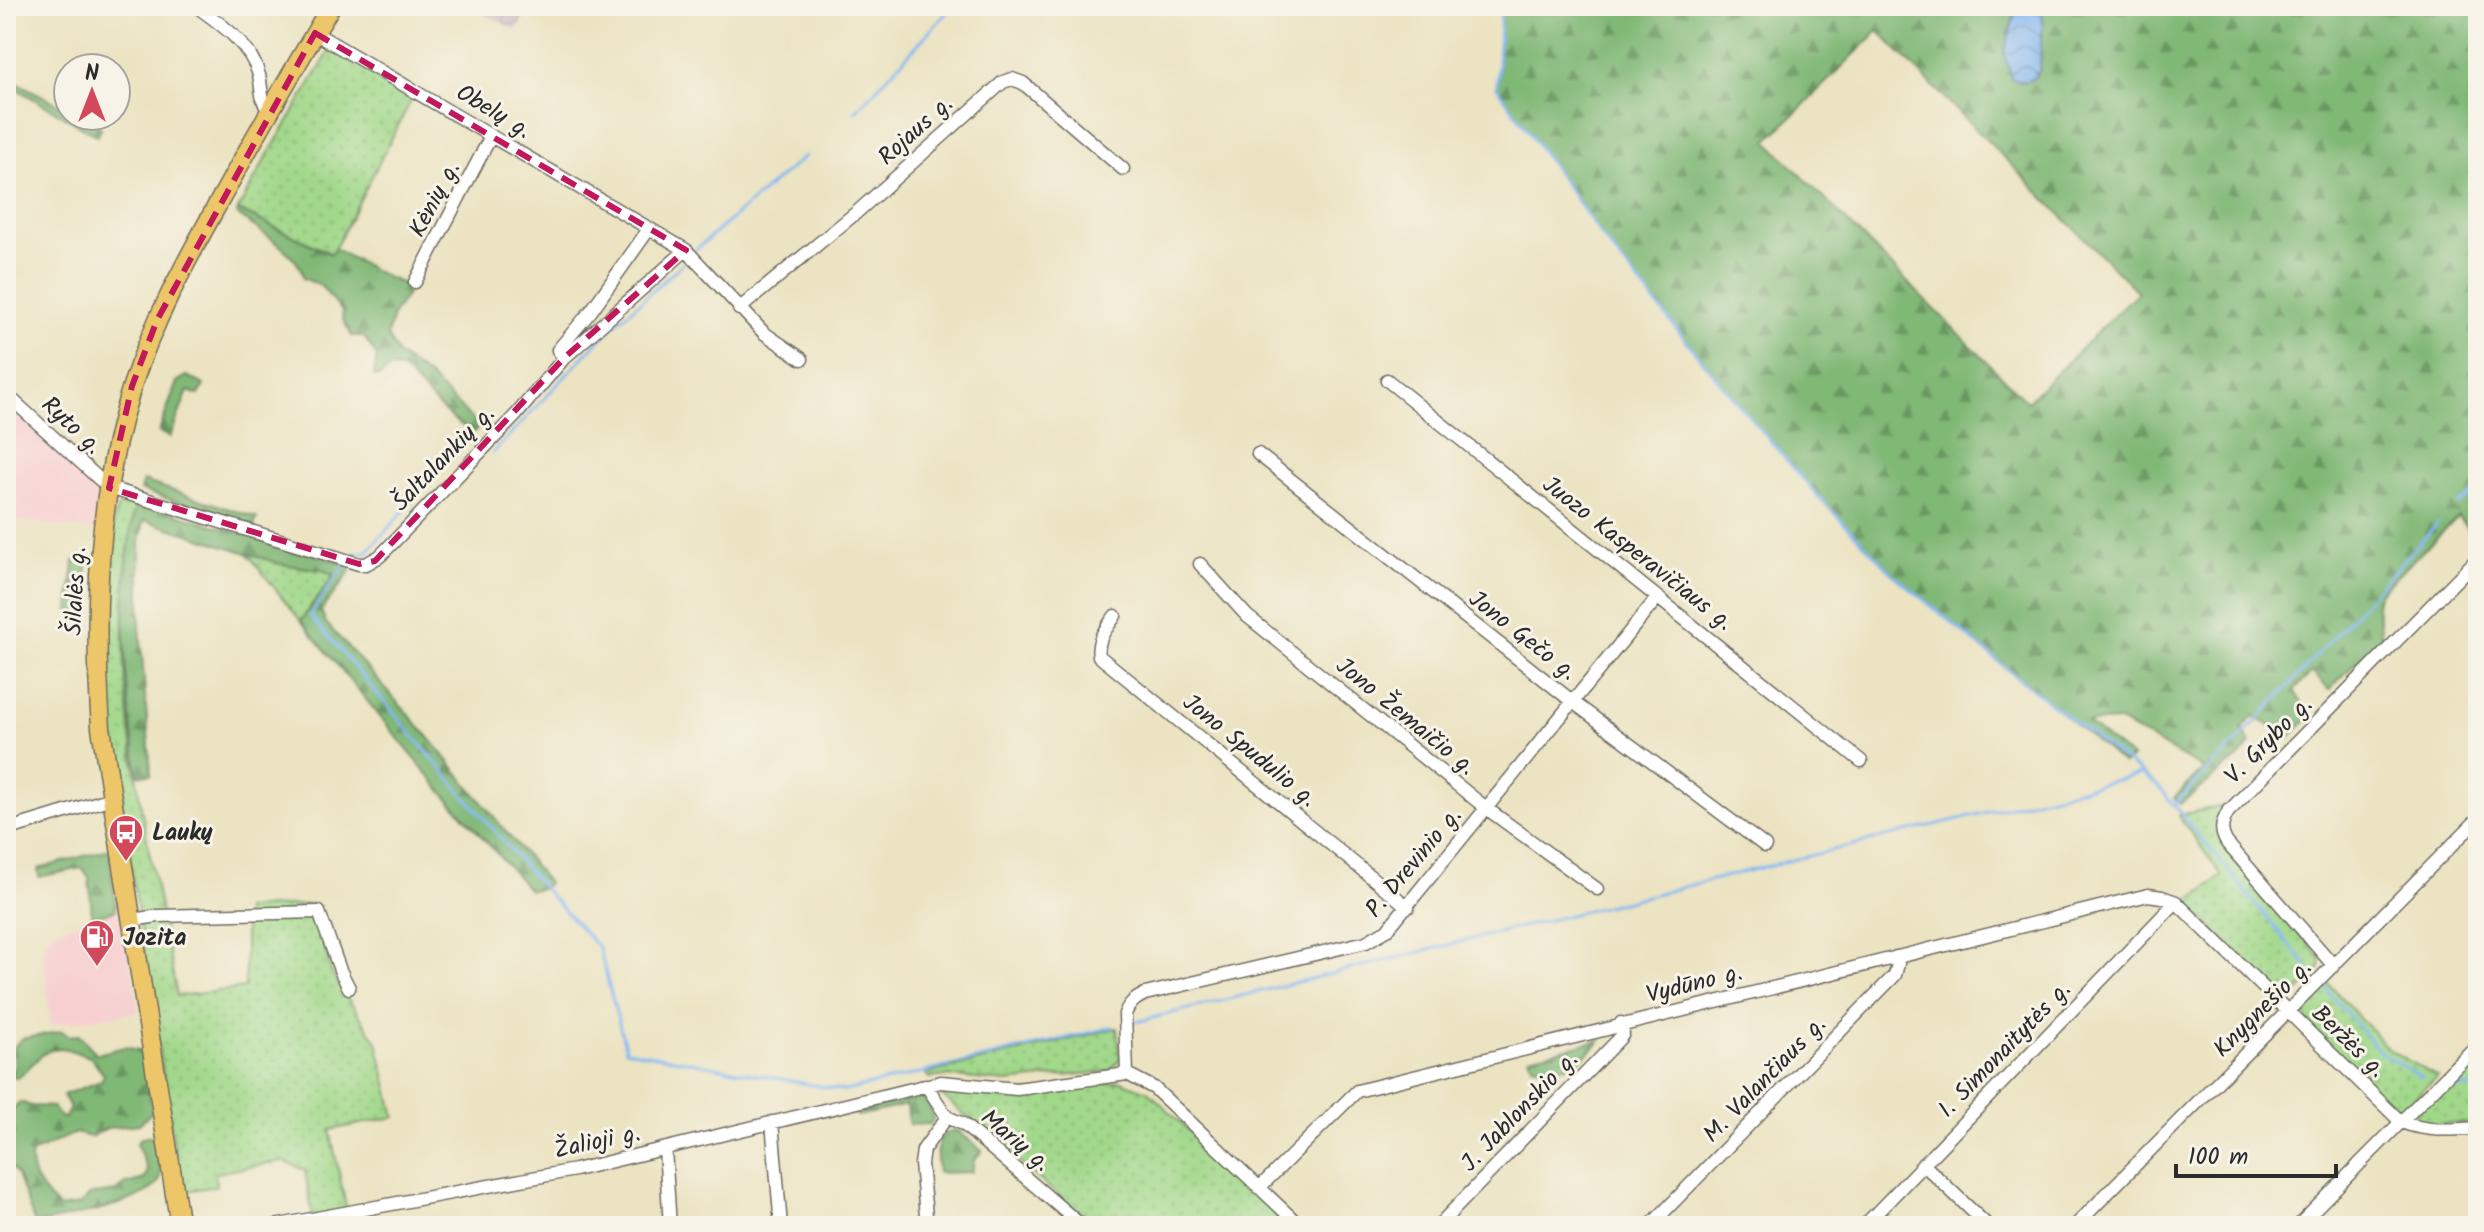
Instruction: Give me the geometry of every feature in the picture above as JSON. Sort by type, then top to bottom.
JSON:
[{"type":"main road","name":"Šilalės g.","points":[[180,1226],[101,728],[96,604],[109,488],[132,386],[157,320],[269,111],[331,6]]},
{"type":"street","points":[[196,6],[217,20],[254,61],[263,104],[269,111]]},
{"type":"street","name":"Obelų g.","points":[[315,33],[686,250]]},
{"type":"street","name":"Rojaus g.","points":[[739,309],[857,212],[1003,82],[1012,79],[1023,83],[1123,169]]},
{"type":"street","name":"Kėnių g.","points":[[415,282],[491,136]]},
{"type":"street","points":[[564,358],[558,350],[584,321],[649,229]]},
{"type":"street","points":[[686,250],[764,333],[802,359]]},
{"type":"street","name":"Šaltalankių g.","points":[[109,488],[366,564],[380,556],[516,415],[564,358],[686,250]]},
{"type":"street","name":"Juozo Kasperavičiaus g.","points":[[1387,380],[1861,761]]},
{"type":"street","name":"Ryto g.","points":[[9,403],[109,488]]},
{"type":"street","name":"Jono Gečo g.","points":[[1258,454],[1573,702],[1765,846]]},
{"type":"street","name":"V. Grybo g.","points":[[2334,966],[2227,843],[2221,833],[2222,821],[2478,558]]},
{"type":"street","name":"Jono Žemaičio g.","points":[[1200,564],[1247,616],[1486,808],[1597,889]]},
{"type":"street","name":"P. Drevinio g.","points":[[1127,1074],[1125,1014],[1128,1005],[1137,998],[1366,942],[1387,930],[1658,597]]},
{"type":"street","name":"Jono Spudulio g.","points":[[1115,616],[1101,636],[1097,646],[1099,656],[1408,907]]},
{"type":"street","points":[[6,830],[112,798]]},
{"type":"street","name":"Knygnešio g.","points":[[2075,1226],[2478,819]]},
{"type":"street","name":"Vydūno g.","points":[[1259,1188],[1357,1091],[1621,1023],[2148,895],[2176,902]]},
{"type":"street","name":"Beržės g.","points":[[2176,902],[2401,1122]]},
{"type":"street","name":"I. Simonaitytės g.","points":[[1864,1226],[2176,902]]},
{"type":"street","points":[[132,920],[158,916],[319,912],[349,988]]},
{"type":"street","name":"M. Valančiaus g.","points":[[1650,1226],[1895,975],[1896,957]]},
{"type":"street","name":"J. Jablonskio g.","points":[[1438,1226],[1620,1038],[1623,1034],[1621,1023]]},
{"type":"street","points":[[2298,1226],[2478,1044]]},
{"type":"street","points":[[1127,1074],[1154,1088],[1300,1226]]},
{"type":"street","name":"Žalioji g.","points":[[274,1226],[575,1170],[926,1085],[956,1081],[1017,1089],[1127,1074]]},
{"type":"street","name":"Marių g.","points":[[926,1085],[947,1117],[963,1124],[1082,1226]]},
{"type":"street","points":[[927,1226],[921,1164],[923,1150],[947,1117]]},
{"type":"street","points":[[772,1122],[781,1226]]},
{"type":"street","points":[[2401,1122],[2421,1130],[2478,1128]]},
{"type":"street","points":[[665,1149],[670,1226]]},
{"type":"street","points":[[1923,1164],[1988,1226]]},
{"type":"highlighted area","points":[[315,33],[686,250],[564,358],[375,561],[359,564],[109,488],[132,386],[157,320]]},
{"type":"shaded area","points":[[470,6],[530,6],[516,30]]},
{"type":"shaded area","points":[[11,407],[90,482],[98,498],[94,530],[6,519],[6,412]]},
{"type":"shaded area","points":[[122,908],[139,1012],[51,1025],[43,951],[48,937],[56,930]]},
{"type":"green space","points":[[1501,6],[2017,6],[2004,54],[2040,69],[2043,6],[2478,6],[2478,541],[2458,517],[2379,593],[2376,603],[2382,636],[2329,690],[2312,672],[2294,690],[2310,717],[2290,737],[2253,716],[2242,729],[2251,744],[2180,804],[2174,798],[2204,769],[2118,721],[2087,723],[2132,758],[2124,764],[1894,575],[1816,494],[1606,242],[1497,87]],"holes":[[[1878,31],[2138,292],[2027,402],[1767,141]]]},
{"type":"green space","points":[[334,44],[416,91],[332,254],[238,210]]},
{"type":"green space","points":[[12,80],[52,101],[52,110],[17,89],[11,85]]},
{"type":"green space","points":[[238,210],[331,254],[335,249],[404,284],[407,294],[394,313],[387,335],[398,355],[427,375],[480,427],[474,432],[454,420],[402,369],[390,368],[379,377],[374,376],[377,356],[363,336],[352,336],[343,320],[342,311],[320,285],[303,278],[295,260],[237,214]]},
{"type":"green space","points":[[187,376],[204,385],[199,395],[188,391],[170,437],[159,432],[177,382]]},
{"type":"green space","points":[[143,481],[257,518],[254,526],[140,490]]},
{"type":"green space","points":[[136,502],[127,563],[124,625],[126,687],[142,812],[177,996],[245,988],[245,909],[313,904],[332,975],[377,1042],[395,1117],[330,1130],[347,1212],[313,1218],[305,1170],[283,1161],[215,1173],[216,1186],[181,1192],[112,743],[106,684],[106,585],[115,513],[123,503]]},
{"type":"green space","points":[[136,502],[352,566],[321,611],[326,623],[427,735],[548,883],[542,889],[529,890],[440,789],[301,621],[334,575],[323,570],[281,564],[144,520],[140,542],[140,627],[151,774],[138,775],[129,707],[125,638],[126,570]]},
{"type":"green space","points":[[247,553],[281,564],[328,571],[334,578],[301,621]]},
{"type":"green space","points":[[78,559],[87,565],[83,608],[78,613],[69,611],[74,561]]},
{"type":"green space","points":[[2227,805],[2218,826],[2218,836],[2224,848],[2321,958],[2320,968],[2291,1000],[2281,997],[2187,902],[2222,876],[2178,815]]},
{"type":"green space","points":[[109,849],[116,910],[92,917],[89,877],[82,868],[39,877],[38,869]]},
{"type":"green space","points":[[2327,982],[2388,1049],[2437,1077],[2404,1108],[2393,1108],[2308,1024],[2305,1010],[2307,999]]},
{"type":"green space","points":[[1117,1028],[1120,1059],[1110,1071],[1006,1082],[946,1076],[929,1078],[926,1074]]},
{"type":"green space","points":[[62,1031],[68,1036],[79,1035],[97,1054],[125,1047],[143,1051],[152,1112],[139,1124],[107,1128],[91,1137],[75,1133],[32,1153],[34,1176],[43,1190],[59,1208],[79,1205],[90,1195],[116,1191],[126,1184],[145,1179],[147,1169],[137,1144],[139,1139],[150,1136],[158,1144],[160,1177],[152,1189],[122,1203],[35,1224],[17,1175],[12,1168],[6,1169],[10,1112],[20,1102],[53,1107],[60,1117],[65,1118],[70,1107],[63,1095],[101,1081],[104,1075],[91,1057],[59,1048],[46,1052],[18,1077],[13,1077],[10,1073],[15,1067],[13,1048],[21,1039]]},
{"type":"green space","points":[[1601,1040],[1586,1056],[1564,1067],[1532,1065],[1529,1057]]},
{"type":"green space","points":[[2478,1052],[2478,1122],[2437,1125],[2414,1120],[2416,1113]]},
{"type":"green space","points":[[1121,1081],[1148,1091],[1288,1226],[1094,1226],[939,1093],[946,1086],[1013,1093],[1053,1091]]},
{"type":"green space","points":[[924,1099],[932,1110],[930,1124],[909,1125],[907,1105],[857,1116],[856,1111]]},
{"type":"green space","points":[[957,1130],[982,1151],[974,1160],[972,1172],[938,1173],[940,1140]]},
{"type":"water","points":[[2017,6],[2043,6],[2040,69],[2035,77],[2025,81],[2012,79],[2004,54]]},
{"type":"waterway","points":[[855,112],[953,6]]},
{"type":"waterway","points":[[1501,6],[1497,87],[1606,242],[1723,386],[1816,494],[1894,575],[2023,682],[2158,786],[2306,965]]},
{"type":"waterway","points":[[695,250],[805,156]]},
{"type":"waterway","points":[[493,453],[609,330],[683,263]]},
{"type":"waterway","points":[[355,553],[367,552],[469,438],[476,441]]},
{"type":"waterway","points":[[2459,504],[2478,490]]},
{"type":"waterway","points":[[2176,803],[2251,727],[2438,523]]},
{"type":"waterway","points":[[344,566],[310,615],[539,883],[599,948],[626,1050],[845,1091],[1113,1027]]},
{"type":"waterway","points":[[1136,1022],[2141,774]]},
{"type":"waterway","points":[[2326,989],[2381,1053],[2422,1077]]},
{"type":"waterway","points":[[2453,1086],[2478,1089]]},
{"type":"place","name":"Laukų","points":[[126,863]]},
{"type":"place","name":"Jozita","points":[[97,968]]}]
